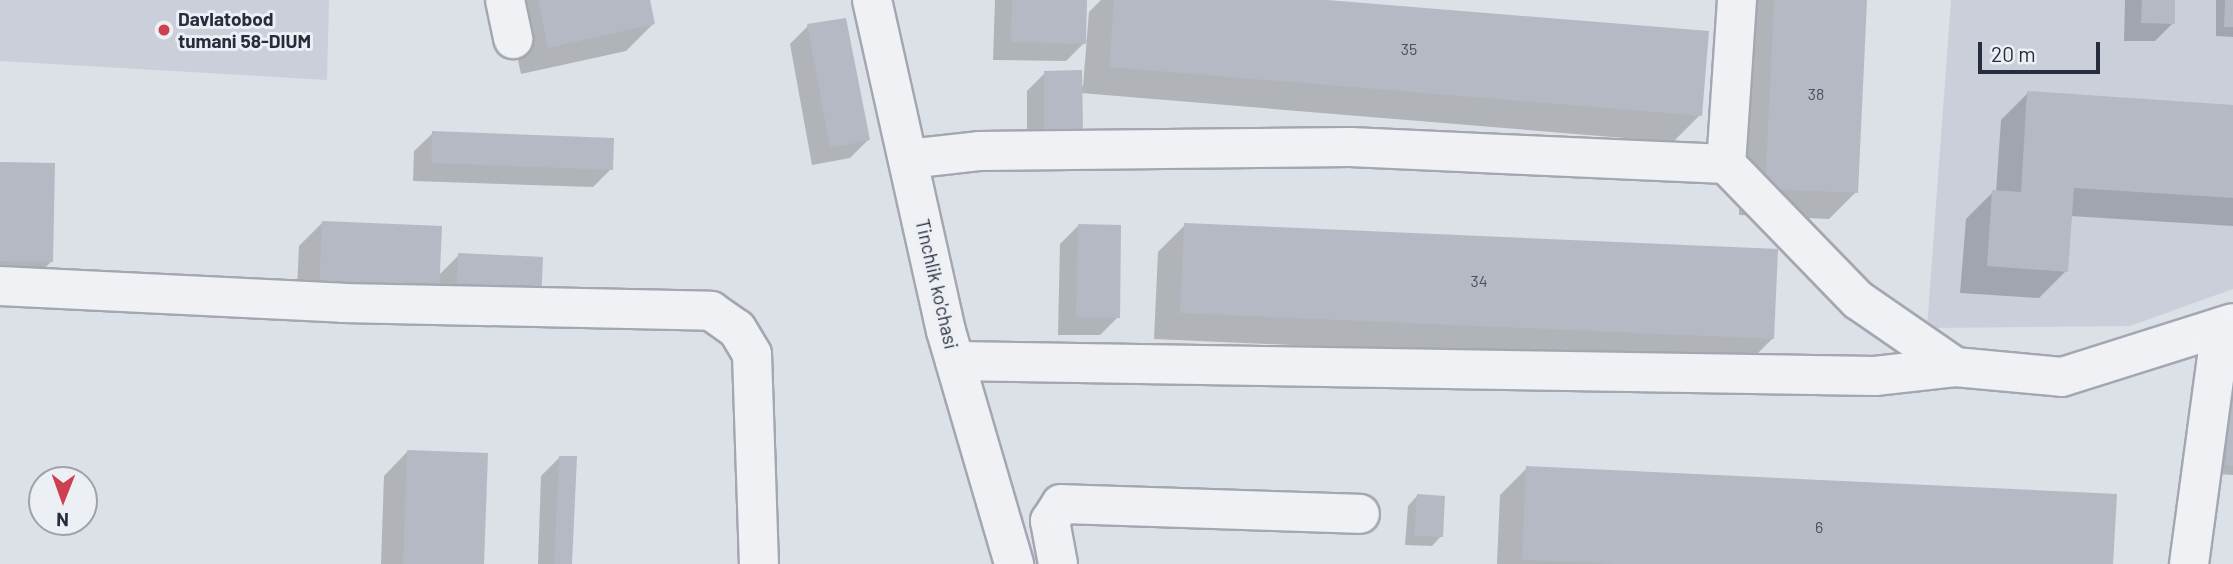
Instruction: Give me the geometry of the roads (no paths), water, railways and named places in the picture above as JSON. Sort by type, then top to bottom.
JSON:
[{"type":"street","points":[[505,0],[513,39]]},
{"type":"street","name":"Tinchlik ko'chasi","points":[[872,0],[955,361],[1014,564]]},
{"type":"street","points":[[1726,164],[1737,0]]},
{"type":"street","points":[[908,159],[978,151],[1350,147],[1726,164],[1858,300],[1955,366]]},
{"type":"street","points":[[0,286],[343,303],[711,311],[737,329],[752,354],[759,564]]},
{"type":"street","points":[[955,361],[1875,376],[1955,366],[2062,377],[2227,325],[2189,564]]},
{"type":"street","points":[[1058,564],[1050,521],[1061,505],[1360,514]]},
{"type":"place","name":"Davlatobod tumani 58-DIUM","points":[[164,30]]}]
